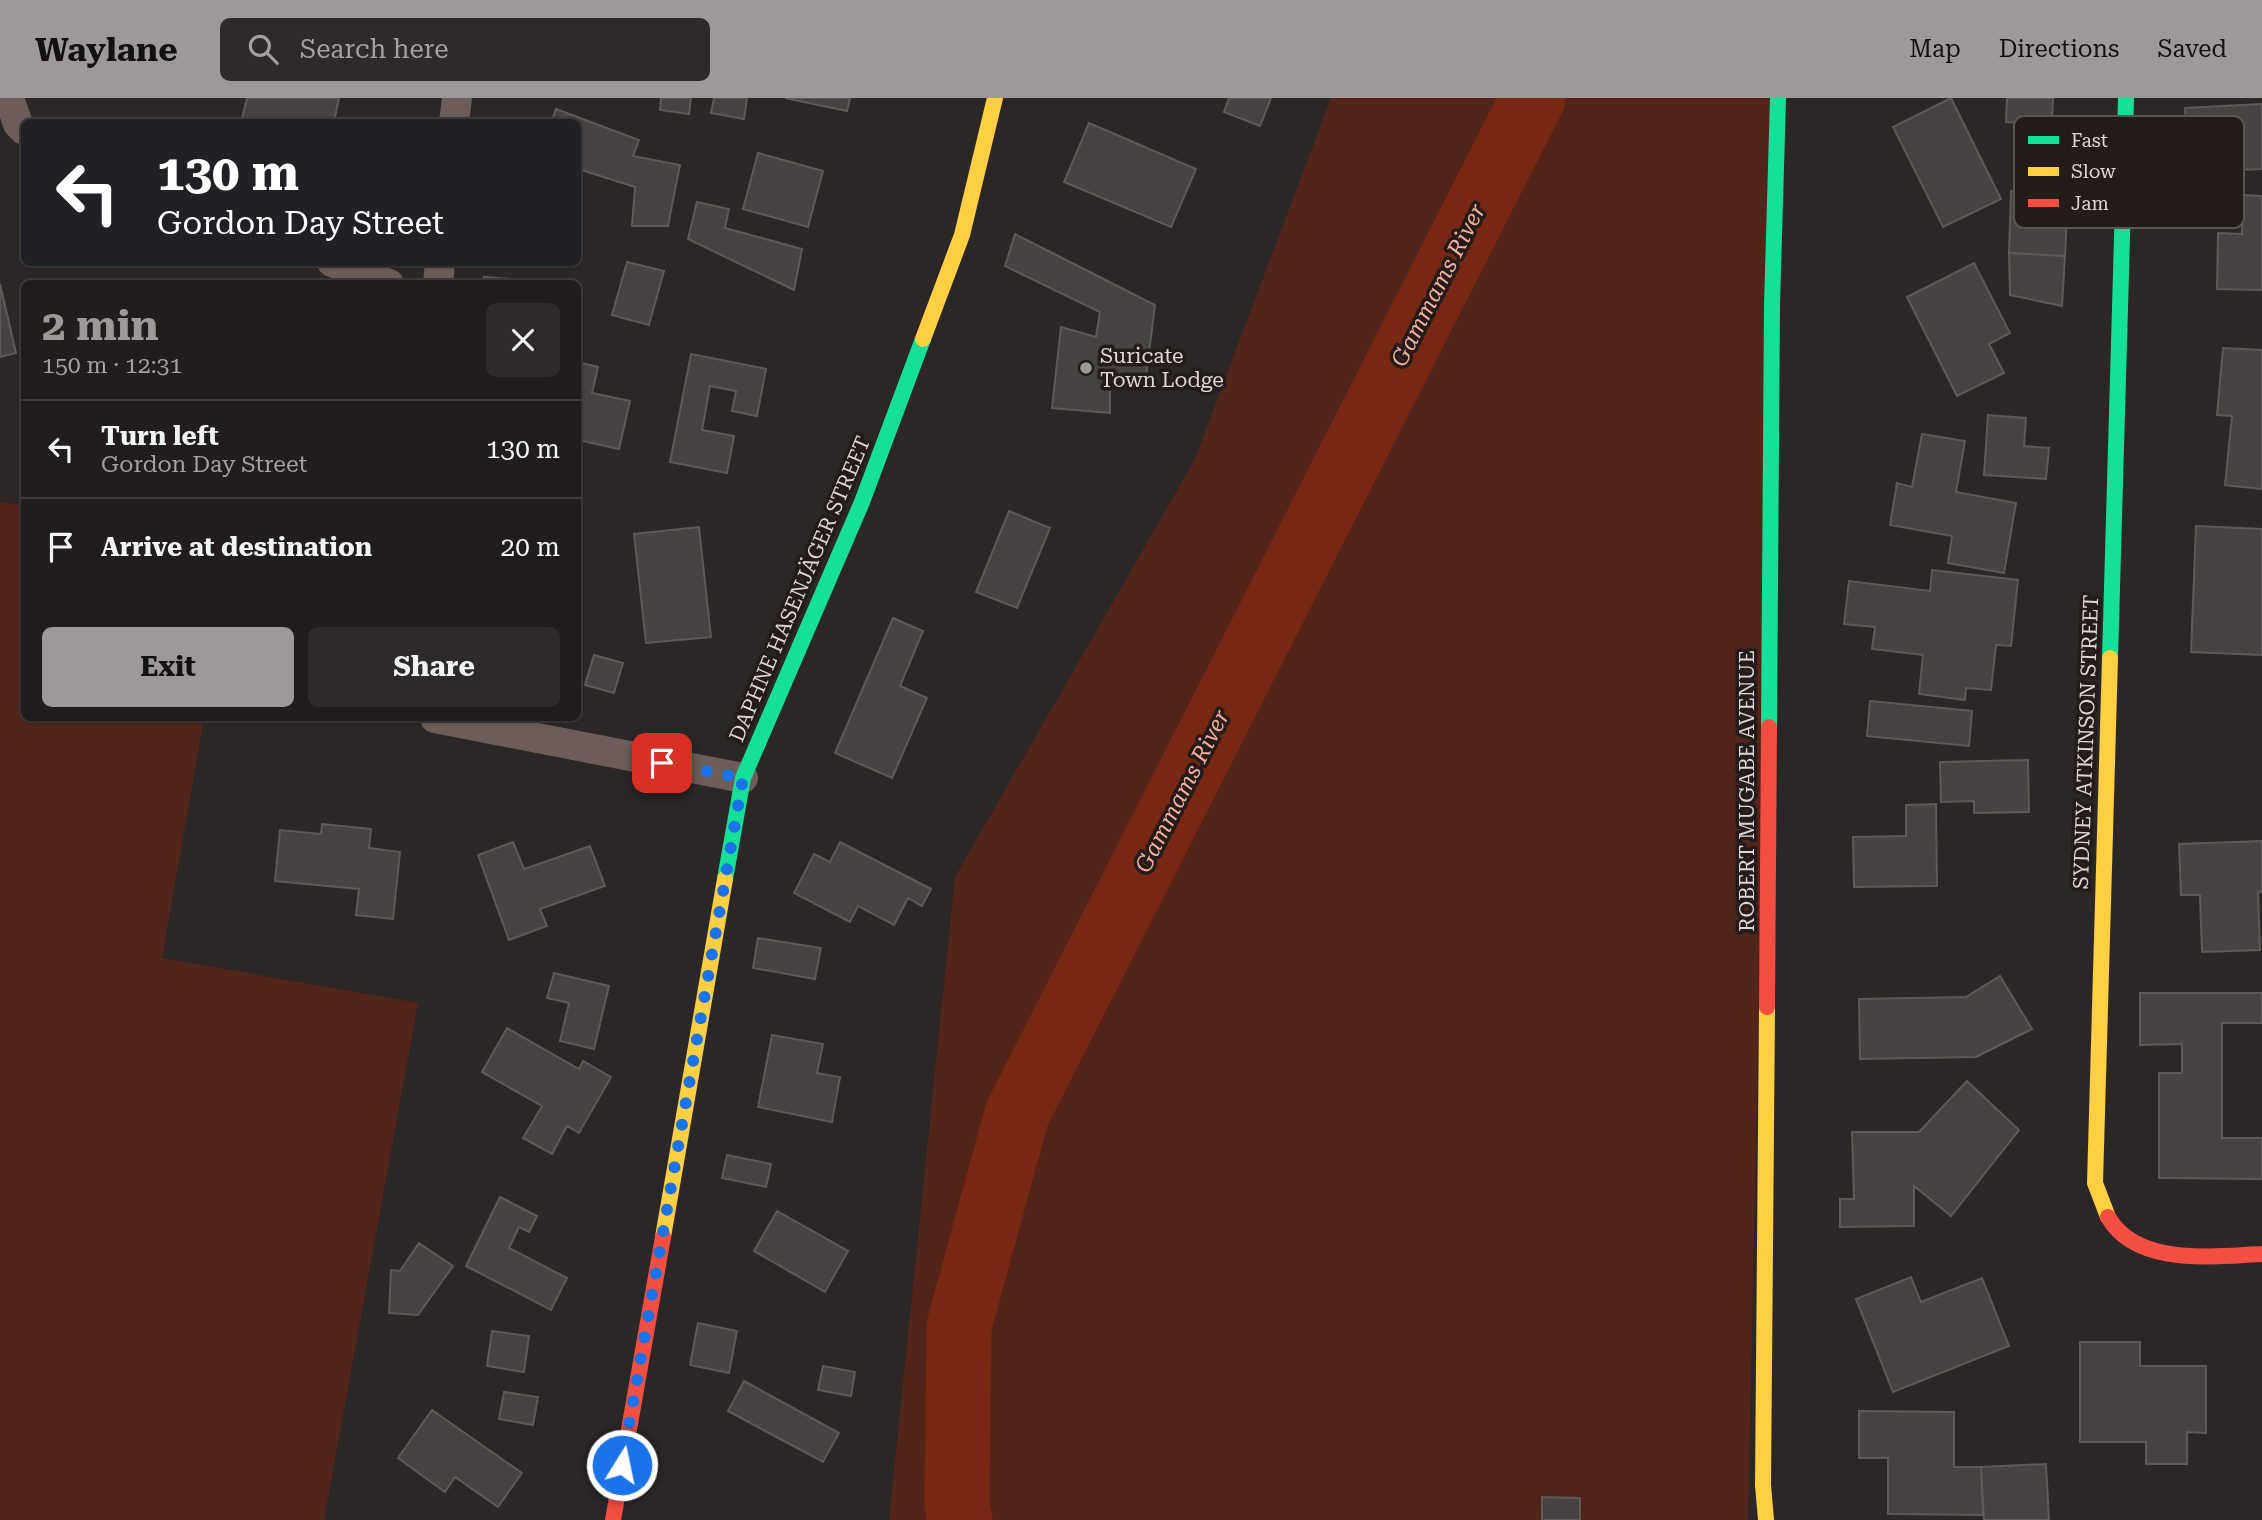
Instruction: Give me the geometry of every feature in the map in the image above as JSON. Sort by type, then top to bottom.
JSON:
[{"type":"street","points":[[9,98],[21,126]]},
{"type":"street","points":[[454,119],[457,98]]},
{"type":"street","name":"DAPHNE HASENJÄGER STREET","points":[[613,1520],[743,778],[862,502],[962,235],[995,98]]},
{"type":"street","name":"ROBERT MUGABE AVENUE","points":[[1766,1520],[1763,1485],[1772,333],[1778,98]]},
{"type":"street","name":"SYDNEY ATKINSON STREET","points":[[2125,116],[2126,98]]},
{"type":"street","name":"SYDNEY ATKINSON STREET","points":[[2122,228],[2095,1183],[2105,1213],[2121,1235],[2155,1250],[2191,1256],[2262,1254]]},
{"type":"street","points":[[342,266],[379,280]]},
{"type":"street","points":[[450,721],[743,778]]},
{"type":"street","name":"ROBERT MUGABE AVENUE","points":[[1748,1520],[1763,1485]]},
{"type":"shaded area","points":[[1331,98],[1778,98],[1748,1520],[889,1520],[955,877],[1194,461]]},
{"type":"shaded area","points":[[0,502],[21,505],[21,721],[203,721],[162,958],[418,1003],[324,1520],[0,1520]]},
{"type":"building","points":[[247,98],[339,98],[335,119],[242,119]]},
{"type":"building","points":[[661,98],[691,98],[689,114],[660,110]]},
{"type":"building","points":[[714,98],[747,98],[744,119],[711,113]]},
{"type":"building","points":[[785,98],[850,98],[847,111]]},
{"type":"building","points":[[1229,98],[1271,98],[1260,126],[1224,112]]},
{"type":"building","points":[[1951,98],[2001,199],[1943,227],[1893,127]]},
{"type":"building","points":[[2007,98],[2053,98],[2052,116],[2014,116],[2014,122],[2006,122]]},
{"type":"building","points":[[2262,104],[2262,169],[2244,170],[2244,116],[2186,116],[2185,108]]},
{"type":"building","points":[[556,109],[639,140],[633,156],[680,165],[668,226],[632,226],[635,187],[581,170],[581,119],[552,119]]},
{"type":"building","points":[[1089,123],[1196,169],[1171,227],[1064,182]]},
{"type":"building","points":[[758,153],[823,171],[808,227],[743,209]]},
{"type":"building","points":[[2011,191],[2014,191],[2014,228],[2066,228],[2065,256],[2009,253]]},
{"type":"building","points":[[2244,195],[2262,196],[2262,290],[2217,289],[2218,233],[2242,234]]},
{"type":"building","points":[[697,202],[729,209],[725,228],[802,249],[794,290],[688,239]]},
{"type":"building","points":[[1015,234],[1155,305],[1145,384],[1110,382],[1110,413],[1052,408],[1061,327],[1096,337],[1100,312],[1005,266]]},
{"type":"building","points":[[2009,253],[2065,256],[2062,306],[2010,295]]},
{"type":"building","points":[[627,262],[664,271],[649,325],[612,315]]},
{"type":"building","points":[[1974,263],[2010,333],[1989,344],[2004,373],[1957,396],[1907,297]]},
{"type":"building","points":[[484,277],[509,279],[509,280],[484,280]]},
{"type":"building","points":[[0,284],[16,353],[0,357]]},
{"type":"building","points":[[2223,348],[2262,350],[2262,489],[2225,485],[2232,416],[2217,415]]},
{"type":"building","points":[[691,354],[766,369],[757,416],[732,411],[736,391],[710,386],[702,430],[734,436],[727,473],[670,462]]},
{"type":"building","points":[[581,363],[598,367],[592,393],[630,401],[619,449],[581,441]]},
{"type":"building","points":[[1988,415],[2026,418],[2024,446],[2049,448],[2046,479],[1984,475]]},
{"type":"building","points":[[1922,434],[1965,441],[1956,492],[2016,503],[2004,573],[1948,563],[1952,536],[1890,525],[1897,483],[1912,487]]},
{"type":"building","points":[[1009,511],[1050,528],[1017,608],[976,592]]},
{"type":"building","points":[[2196,526],[2262,529],[2262,655],[2191,652]]},
{"type":"building","points":[[699,527],[711,637],[646,643],[634,534]]},
{"type":"building","points":[[1932,570],[2018,580],[2011,646],[1996,645],[1991,690],[1966,688],[1965,700],[1919,694],[1923,655],[1872,649],[1875,627],[1844,624],[1849,581],[1930,591]]},
{"type":"building","points":[[893,618],[923,631],[900,686],[927,698],[892,778],[835,753]]},
{"type":"building","points":[[594,655],[623,663],[614,693],[585,685]]},
{"type":"building","points":[[1870,701],[1972,711],[1969,746],[1867,736]]},
{"type":"building","points":[[2028,760],[2029,812],[1974,813],[1974,801],[1941,802],[1940,762]]},
{"type":"building","points":[[1936,804],[1937,886],[1854,887],[1853,837],[1906,836],[1906,805]]},
{"type":"building","points":[[322,824],[371,829],[369,848],[400,852],[393,919],[356,915],[359,889],[275,881],[280,830],[321,834]]},
{"type":"building","points":[[2262,841],[2262,892],[2258,892],[2260,950],[2202,952],[2200,895],[2181,895],[2179,844]]},
{"type":"building","points":[[513,842],[524,869],[590,846],[605,886],[540,909],[547,926],[509,940],[478,855]]},
{"type":"building","points":[[840,842],[931,889],[922,906],[908,898],[894,925],[858,906],[850,922],[794,893],[814,854],[830,862]]},
{"type":"building","points":[[758,938],[821,948],[815,979],[753,968]]},
{"type":"building","points":[[554,973],[609,986],[594,1049],[560,1041],[569,1003],[547,998]]},
{"type":"building","points":[[2000,976],[2032,1029],[1976,1057],[1860,1059],[1859,999],[1966,997]]},
{"type":"building","points":[[2140,993],[2262,993],[2262,1023],[2222,1023],[2222,1138],[2262,1138],[2262,1179],[2159,1178],[2159,1073],[2182,1073],[2182,1044],[2140,1045]]},
{"type":"building","points":[[507,1028],[579,1069],[583,1061],[611,1077],[579,1133],[567,1126],[552,1154],[523,1138],[542,1106],[482,1072]]},
{"type":"building","points":[[772,1035],[823,1044],[817,1073],[840,1077],[832,1122],[758,1107]]},
{"type":"building","points":[[1967,1081],[2019,1130],[1951,1216],[1914,1186],[1914,1226],[1840,1227],[1840,1199],[1854,1199],[1852,1132],[1919,1132]]},
{"type":"building","points":[[727,1155],[771,1164],[766,1187],[722,1178]]},
{"type":"building","points":[[500,1197],[537,1216],[529,1232],[519,1227],[509,1248],[567,1278],[551,1310],[466,1266]]},
{"type":"building","points":[[777,1211],[848,1251],[825,1292],[754,1251]]},
{"type":"building","points":[[419,1243],[453,1266],[418,1315],[389,1313],[391,1270],[400,1271]]},
{"type":"building","points":[[1911,1277],[1921,1302],[1982,1278],[2009,1346],[1893,1392],[1856,1299]]},
{"type":"building","points":[[698,1323],[737,1331],[729,1373],[690,1365]]},
{"type":"building","points":[[492,1331],[529,1336],[524,1372],[487,1366]]},
{"type":"building","points":[[2080,1342],[2140,1342],[2140,1366],[2206,1366],[2206,1433],[2187,1432],[2187,1464],[2146,1464],[2146,1442],[2080,1442]]},
{"type":"building","points":[[823,1366],[855,1372],[851,1396],[818,1390]]},
{"type":"building","points":[[744,1381],[839,1433],[823,1462],[728,1411]]},
{"type":"building","points":[[504,1392],[538,1397],[533,1425],[499,1419]]},
{"type":"building","points":[[432,1410],[522,1473],[498,1507],[455,1477],[445,1492],[398,1458]]},
{"type":"building","points":[[1859,1411],[1954,1412],[1954,1467],[1981,1467],[1983,1515],[1888,1514],[1888,1458],[1859,1458]]},
{"type":"building","points":[[2046,1464],[2049,1520],[1984,1520],[1981,1467]]},
{"type":"building","points":[[1542,1497],[1580,1498],[1580,1520],[1542,1520]]},
{"type":"waterway","name":"Gammams River","points":[[960,1520],[957,1505],[959,1326],[1017,1114],[1533,98]]},
{"type":"traffic: fast","points":[[1769,727],[1772,305],[1778,98]]},
{"type":"traffic: fast","points":[[2125,116],[2126,98]]},
{"type":"traffic: fast","points":[[2110,658],[2122,228]]},
{"type":"traffic: fast","points":[[725,879],[743,778],[862,502],[923,339]]},
{"type":"traffic: slow","points":[[923,339],[962,235],[995,98]]},
{"type":"traffic: slow","points":[[2108,1217],[2095,1183],[2110,658]]},
{"type":"traffic: slow","points":[[663,1237],[725,879]]},
{"type":"traffic: slow","points":[[1766,1520],[1763,1485],[1767,1007]]},
{"type":"traffic: jam","points":[[1767,1007],[1769,727]]},
{"type":"traffic: jam","points":[[2108,1217],[2121,1233],[2137,1244],[2157,1251],[2199,1256],[2262,1254]]},
{"type":"traffic: jam","points":[[613,1520],[663,1237]]},
{"type":"place","name":"Suricate Town Lodge","points":[[1086,368]]},
{"type":"route","points":[[622,1465],[743,778],[662,763]]}]
